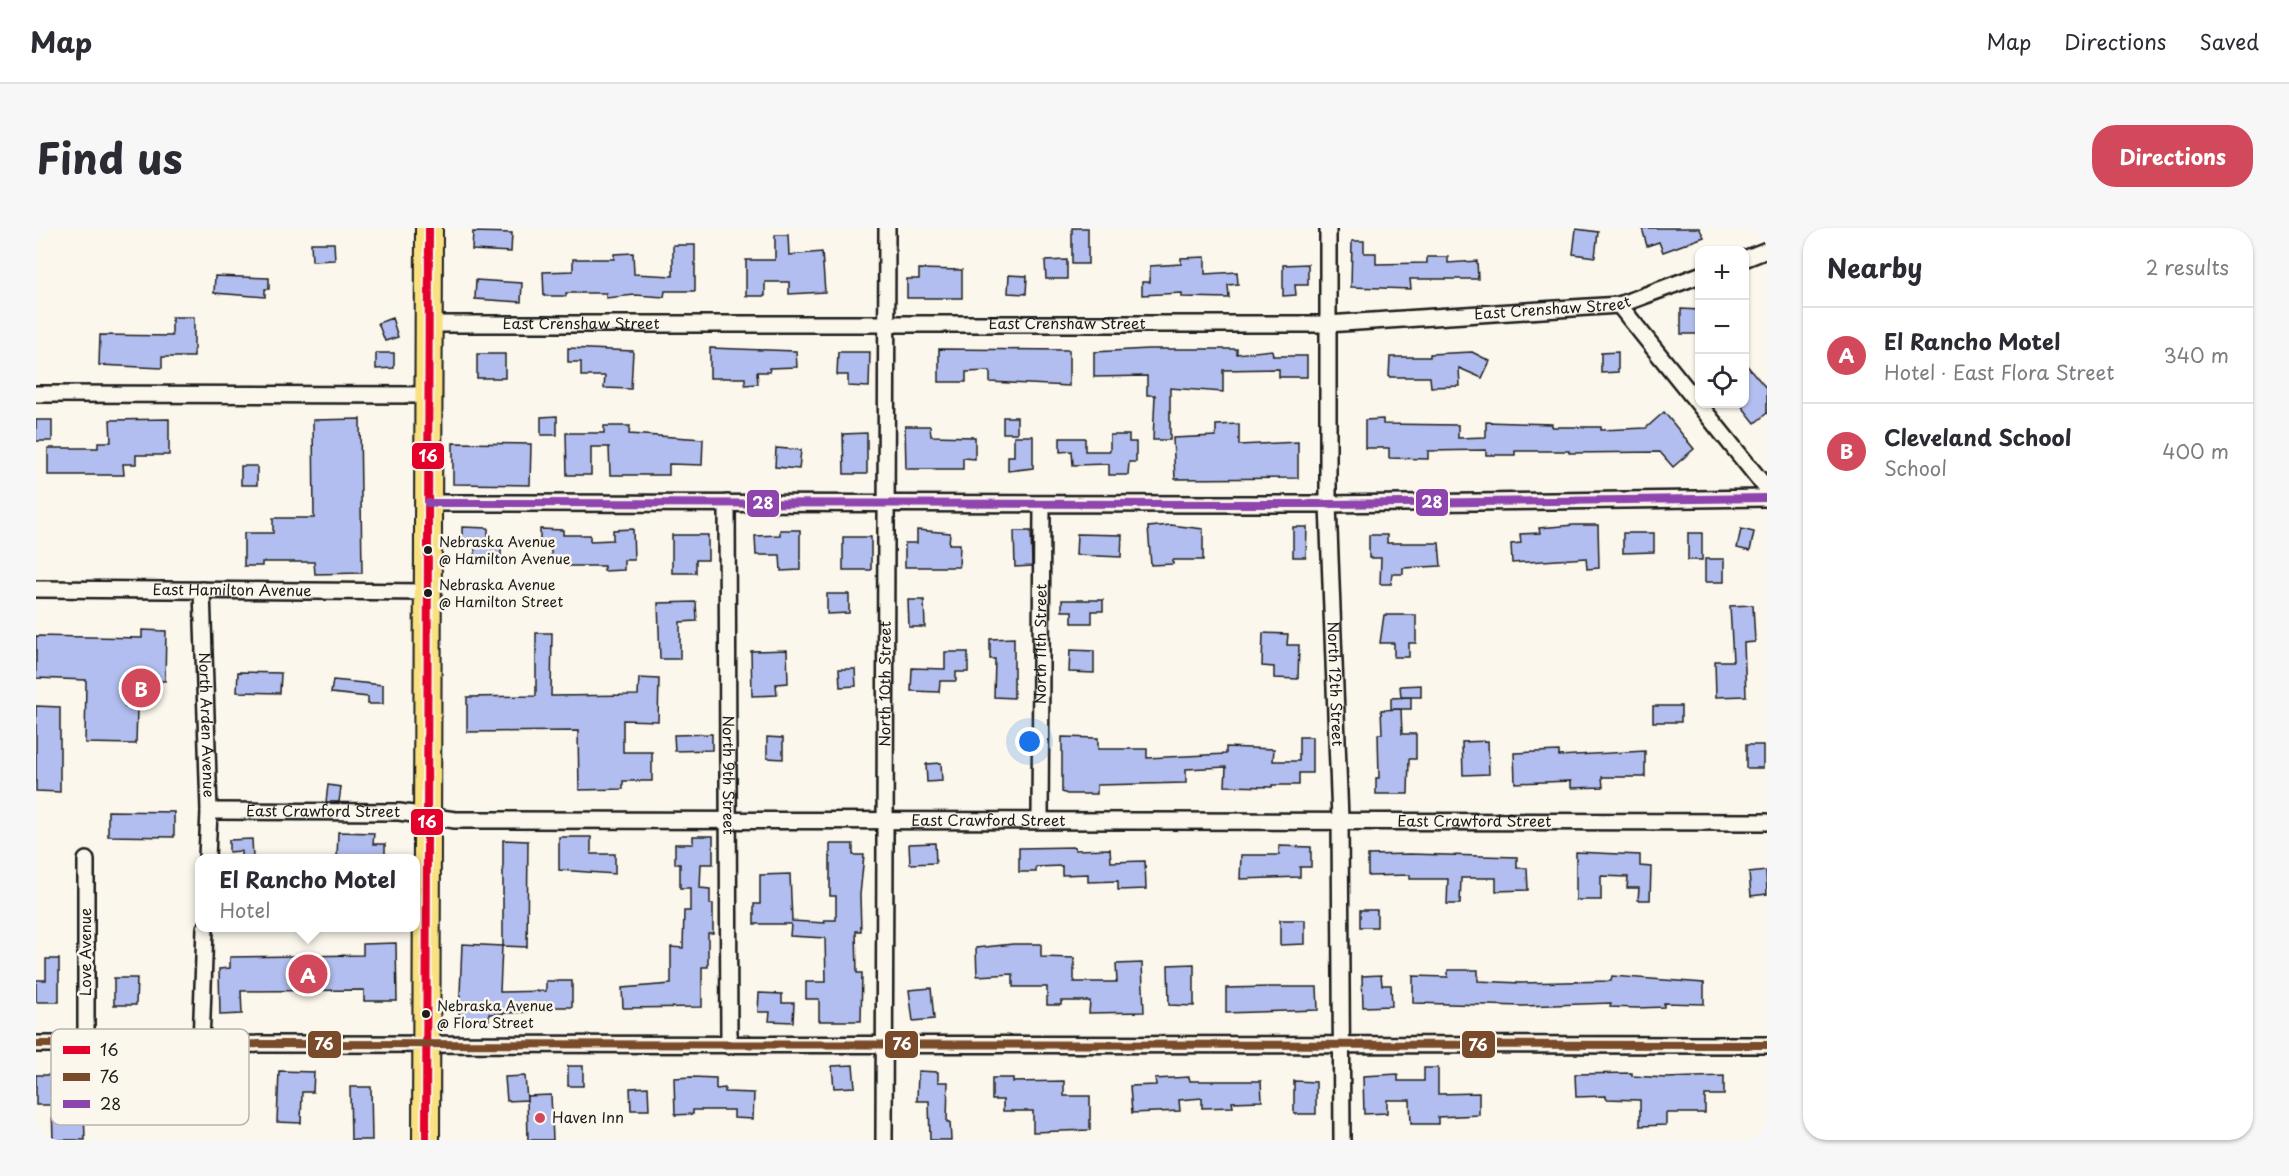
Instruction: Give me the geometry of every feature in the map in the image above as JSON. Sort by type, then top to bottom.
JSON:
[{"type":"main road","points":[[426,1140],[429,228]]},
{"type":"street","name":"North 10th Street","points":[[884,1140],[887,228]]},
{"type":"street","name":"North 12th Street","points":[[1328,228],[1328,504],[1340,819],[1342,1140]]},
{"type":"street","points":[[1749,257],[1767,250]]},
{"type":"street","name":"East Crenshaw Street","points":[[428,324],[1327,324],[1619,305],[1695,277]]},
{"type":"street","points":[[1619,305],[1767,489]]},
{"type":"street","points":[[36,394],[428,395]]},
{"type":"street","points":[[428,502],[1042,505],[1767,498]]},
{"type":"street","name":"North 9th Street","points":[[727,503],[730,820],[729,1046]]},
{"type":"street","name":"North 11th Street","points":[[1040,820],[1042,505]]},
{"type":"street","name":"East Hamilton Avenue","points":[[36,589],[428,592]]},
{"type":"street","name":"North Arden Avenue","points":[[202,590],[209,811],[207,854]]},
{"type":"street","name":"East Crawford Street","points":[[209,811],[399,812],[455,820],[1340,819],[1767,822]]},
{"type":"street","name":"Love Avenue","points":[[86,860],[86,1029]]},
{"type":"street","points":[[202,1029],[205,932]]},
{"type":"street","points":[[249,1045],[1767,1046]]},
{"type":"building","points":[[1072,228],[1088,228],[1088,264],[1072,264]]},
{"type":"building","points":[[1642,228],[1699,228],[1704,237],[1663,252],[1659,242],[1647,246]]},
{"type":"building","points":[[1576,229],[1598,232],[1595,257],[1573,254]]},
{"type":"building","points":[[473,232],[512,233],[511,252],[472,250]]},
{"type":"building","points":[[775,235],[788,235],[789,255],[822,252],[825,292],[789,294],[789,282],[765,282],[765,296],[746,296],[746,260],[775,260]]},
{"type":"building","points":[[1352,241],[1364,241],[1364,253],[1376,253],[1376,264],[1427,263],[1427,257],[1448,257],[1448,263],[1477,261],[1478,279],[1410,279],[1411,289],[1351,287]]},
{"type":"building","points":[[311,243],[334,243],[335,260],[312,261]]},
{"type":"building","points":[[673,245],[695,245],[695,291],[665,291],[664,297],[635,295],[606,298],[606,293],[566,293],[566,296],[544,296],[543,272],[573,271],[573,259],[614,259],[614,254],[633,253],[634,274],[673,276]]},
{"type":"building","points":[[1205,257],[1205,274],[1237,272],[1238,284],[1228,285],[1229,298],[1182,297],[1182,293],[1142,295],[1142,282],[1150,282],[1150,266],[1181,264],[1181,258]]},
{"type":"building","points":[[1067,260],[1067,279],[1046,279],[1045,261]]},
{"type":"building","points":[[1308,264],[1308,285],[1295,285],[1296,295],[1283,296],[1283,265]]},
{"type":"building","points":[[919,269],[962,270],[962,298],[907,298],[907,279],[919,279]]},
{"type":"building","points":[[1009,275],[1027,276],[1026,294],[1008,293]]},
{"type":"building","points":[[215,276],[269,278],[269,289],[265,289],[265,297],[214,293]]},
{"type":"building","points":[[476,280],[522,283],[521,302],[475,299]]},
{"type":"building","points":[[1681,309],[1695,310],[1695,334],[1681,334]]},
{"type":"building","points":[[172,317],[194,317],[194,357],[162,357],[162,368],[99,365],[100,335],[172,336]]},
{"type":"building","points":[[392,318],[398,337],[385,341],[378,323]]},
{"type":"building","points":[[568,348],[633,351],[631,389],[604,388],[605,376],[581,376],[581,362],[568,362]]},
{"type":"building","points":[[710,348],[796,351],[797,367],[769,368],[770,372],[757,372],[758,384],[745,385],[745,378],[710,378]]},
{"type":"building","points":[[939,349],[1069,350],[1069,386],[990,382],[990,371],[966,372],[966,382],[939,382]]},
{"type":"building","points":[[1148,349],[1237,349],[1237,354],[1272,350],[1273,356],[1307,356],[1307,377],[1279,377],[1279,369],[1223,370],[1223,392],[1170,388],[1170,440],[1153,440],[1155,395],[1147,395],[1147,376],[1094,377],[1094,352]]},
{"type":"building","points":[[838,352],[870,352],[869,387],[848,386],[848,375],[837,375]]},
{"type":"building","points":[[1472,352],[1490,361],[1482,378],[1459,368],[1460,386],[1431,387],[1430,377],[1389,377],[1390,357],[1430,357],[1430,354]]},
{"type":"building","points":[[1618,352],[1618,372],[1601,373],[1601,353]]},
{"type":"building","points":[[376,353],[394,353],[394,368],[376,369]]},
{"type":"building","points":[[477,354],[505,354],[505,378],[477,378]]},
{"type":"building","points":[[1749,368],[1767,389],[1767,413],[1755,423],[1743,408],[1749,408]]},
{"type":"building","points":[[1664,412],[1694,449],[1673,467],[1660,452],[1515,451],[1515,455],[1486,455],[1486,450],[1428,451],[1428,459],[1389,458],[1389,448],[1365,448],[1365,420],[1383,419],[1383,424],[1458,425],[1458,438],[1486,437],[1486,422],[1552,424],[1552,427],[1601,427],[1601,430],[1646,428]]},
{"type":"building","points":[[557,416],[557,435],[541,435],[541,417]]},
{"type":"building","points":[[1003,417],[1017,417],[1017,433],[1003,433]]},
{"type":"building","points":[[169,419],[169,455],[136,455],[136,464],[123,464],[124,475],[48,475],[48,448],[98,448],[98,442],[111,442],[110,420]]},
{"type":"building","points":[[360,419],[362,573],[315,574],[314,562],[262,562],[262,566],[244,566],[244,533],[273,533],[273,518],[314,518],[313,420]]},
{"type":"building","points":[[36,420],[52,420],[52,441],[36,441]]},
{"type":"building","points":[[1239,424],[1239,445],[1298,442],[1298,478],[1175,479],[1173,438],[1216,436],[1216,425]]},
{"type":"building","points":[[604,426],[630,426],[629,434],[703,439],[702,465],[669,464],[669,475],[610,475],[609,447],[591,447],[591,475],[567,475],[566,433],[604,433]]},
{"type":"building","points":[[905,426],[930,426],[931,436],[975,437],[975,459],[963,458],[963,469],[906,469]]},
{"type":"building","points":[[867,433],[867,474],[844,474],[843,434]]},
{"type":"building","points":[[1110,435],[1129,435],[1129,442],[1136,442],[1136,462],[1129,462],[1128,475],[1109,475],[1109,464],[1073,465],[1072,451],[1060,452],[1060,438],[1085,438],[1085,451],[1110,451]]},
{"type":"building","points":[[1014,436],[1033,436],[1033,468],[1008,471],[1008,456],[1014,456]]},
{"type":"building","points":[[453,443],[531,444],[530,485],[453,484]]},
{"type":"building","points":[[776,448],[801,450],[799,469],[775,467]]},
{"type":"building","points":[[241,466],[257,466],[257,485],[241,485]]},
{"type":"building","points":[[1171,525],[1203,529],[1203,560],[1173,560],[1173,564],[1151,565],[1148,527]]},
{"type":"building","points":[[1598,525],[1599,568],[1587,569],[1586,558],[1512,563],[1511,544],[1521,543],[1520,534],[1540,533],[1539,528]]},
{"type":"building","points":[[462,527],[488,528],[488,539],[501,539],[501,562],[475,562],[475,539],[462,539]]},
{"type":"building","points":[[1293,527],[1307,527],[1306,557],[1293,557]]},
{"type":"building","points":[[540,529],[563,530],[563,535],[590,535],[590,541],[613,540],[613,530],[633,529],[634,560],[624,560],[624,570],[604,571],[604,566],[568,566],[568,558],[551,558],[551,548],[540,548]]},
{"type":"building","points":[[1741,529],[1754,532],[1750,551],[1737,548]]},
{"type":"building","points":[[780,530],[800,530],[800,570],[781,571],[780,555],[756,555],[755,536],[780,535]]},
{"type":"building","points":[[917,530],[950,533],[949,544],[960,544],[959,567],[905,567],[905,543],[917,543]]},
{"type":"building","points":[[1014,531],[1031,531],[1032,566],[1015,567]]},
{"type":"building","points":[[1623,533],[1654,533],[1654,552],[1623,553]]},
{"type":"building","points":[[1688,533],[1702,533],[1702,560],[1688,560]]},
{"type":"building","points":[[1077,534],[1122,535],[1121,557],[1076,555]]},
{"type":"building","points":[[672,535],[708,535],[708,560],[696,560],[696,573],[672,573]]},
{"type":"building","points":[[1369,535],[1387,535],[1387,543],[1439,543],[1441,566],[1403,568],[1403,574],[1392,574],[1391,584],[1380,584],[1381,558],[1369,558]]},
{"type":"building","points":[[843,537],[871,537],[871,570],[843,570]]},
{"type":"building","points":[[1705,559],[1724,559],[1724,582],[1705,582]]},
{"type":"building","points":[[827,594],[849,594],[849,613],[827,614]]},
{"type":"building","points":[[908,600],[924,600],[925,627],[909,627]]},
{"type":"building","points":[[1062,600],[1103,600],[1103,611],[1092,611],[1092,623],[1072,623],[1072,611],[1062,611]]},
{"type":"building","points":[[696,602],[697,621],[680,622],[680,659],[660,659],[658,603]]},
{"type":"building","points":[[1753,605],[1755,642],[1744,643],[1746,696],[1716,697],[1715,661],[1733,661],[1730,606]]},
{"type":"building","points":[[1384,615],[1416,615],[1416,643],[1409,643],[1409,657],[1394,657],[1394,643],[1380,643]]},
{"type":"building","points":[[142,630],[166,631],[165,681],[125,680],[125,707],[137,708],[136,744],[85,743],[86,680],[36,678],[36,636],[142,638]]},
{"type":"building","points":[[536,633],[552,633],[551,696],[638,695],[639,678],[659,679],[658,721],[623,720],[623,752],[652,752],[652,781],[623,781],[623,789],[579,790],[578,731],[467,732],[467,697],[536,696]]},
{"type":"building","points":[[1263,633],[1288,634],[1287,645],[1299,645],[1298,679],[1274,678],[1274,667],[1262,666]]},
{"type":"building","points":[[1014,638],[1014,698],[994,697],[995,659],[990,659],[990,639]]},
{"type":"building","points":[[787,650],[788,683],[776,684],[777,695],[752,696],[751,651]]},
{"type":"building","points":[[1070,650],[1094,651],[1094,673],[1069,672]]},
{"type":"building","points":[[945,652],[968,652],[968,672],[956,672],[956,681],[940,681],[939,692],[911,691],[912,668],[945,669]]},
{"type":"building","points":[[839,669],[855,669],[856,686],[840,687]]},
{"type":"building","points":[[238,672],[281,673],[280,693],[237,692]]},
{"type":"building","points":[[333,680],[383,685],[383,704],[368,704],[368,697],[331,693]]},
{"type":"building","points":[[1421,685],[1421,697],[1401,697],[1400,686]]},
{"type":"building","points":[[1411,697],[1411,709],[1391,709],[1391,698]]},
{"type":"building","points":[[36,706],[60,707],[60,792],[36,791]]},
{"type":"building","points":[[1653,706],[1681,706],[1681,722],[1653,722]]},
{"type":"building","points":[[1401,709],[1402,734],[1416,734],[1416,759],[1409,759],[1408,794],[1376,794],[1376,778],[1379,778],[1378,734],[1382,734],[1381,710]]},
{"type":"building","points":[[712,734],[712,750],[675,751],[674,735]]},
{"type":"building","points":[[767,737],[783,738],[783,759],[767,758]]},
{"type":"building","points":[[1062,737],[1098,738],[1098,749],[1147,749],[1147,758],[1226,754],[1226,747],[1274,749],[1273,761],[1299,761],[1299,737],[1312,737],[1312,773],[1299,773],[1299,785],[1225,786],[1226,767],[1186,769],[1186,783],[1097,785],[1097,794],[1067,794],[1062,792]]},
{"type":"building","points":[[1488,741],[1489,774],[1463,775],[1462,742]]},
{"type":"building","points":[[1746,745],[1763,745],[1763,768],[1746,768]]},
{"type":"building","points":[[1559,751],[1559,756],[1645,751],[1645,777],[1602,777],[1603,787],[1571,788],[1571,781],[1515,783],[1514,753]]},
{"type":"building","points":[[941,763],[942,781],[927,782],[926,764]]},
{"type":"building","points":[[328,785],[341,787],[339,802],[326,802]]},
{"type":"building","points":[[108,811],[174,812],[174,837],[108,836]]},
{"type":"building","points":[[338,832],[374,833],[373,844],[385,844],[385,854],[337,854]]},
{"type":"building","points":[[693,836],[713,836],[713,864],[701,864],[700,888],[710,889],[710,904],[713,904],[713,933],[708,933],[708,967],[702,967],[702,1007],[623,1008],[622,988],[671,984],[671,947],[683,948],[684,911],[690,911],[690,888],[680,888],[680,864],[675,864],[675,844],[693,844]]},
{"type":"building","points":[[559,837],[591,837],[591,854],[615,854],[615,874],[559,870]]},
{"type":"building","points":[[252,839],[253,854],[241,854],[241,851],[229,852],[229,840]]},
{"type":"building","points":[[503,840],[528,841],[527,947],[503,946]]},
{"type":"building","points":[[935,843],[936,863],[910,864],[909,844]]},
{"type":"building","points":[[830,844],[853,844],[853,855],[864,855],[860,895],[861,931],[856,931],[857,973],[862,973],[861,1021],[819,1021],[819,999],[806,999],[806,982],[826,982],[825,938],[790,936],[791,924],[754,924],[754,904],[760,904],[760,875],[790,874],[792,921],[825,923],[824,920],[836,920],[836,896],[830,896]]},
{"type":"building","points":[[1279,846],[1311,847],[1311,867],[1300,867],[1300,877],[1240,879],[1241,855],[1279,855]]},
{"type":"building","points":[[1075,847],[1075,850],[1110,849],[1111,862],[1145,861],[1146,889],[1118,890],[1118,881],[1088,882],[1088,874],[1062,875],[1062,866],[1036,867],[1036,872],[1019,872],[1019,848]]},
{"type":"building","points":[[1576,852],[1640,855],[1640,866],[1651,867],[1650,900],[1638,900],[1639,888],[1627,888],[1628,877],[1601,876],[1601,900],[1576,900]]},
{"type":"building","points":[[1368,855],[1517,857],[1517,868],[1527,868],[1528,890],[1496,891],[1496,878],[1461,878],[1460,904],[1447,904],[1448,879],[1410,879],[1410,875],[1368,876]]},
{"type":"building","points":[[1766,871],[1767,894],[1751,896],[1749,873]]},
{"type":"building","points":[[1360,910],[1377,910],[1377,927],[1360,927]]},
{"type":"building","points":[[1280,920],[1305,920],[1305,944],[1280,945]]},
{"type":"building","points":[[396,943],[397,1001],[364,1001],[364,990],[241,991],[242,1014],[220,1015],[219,969],[230,968],[230,957],[363,955],[363,944]]},
{"type":"building","points":[[462,944],[502,946],[500,992],[546,991],[546,981],[572,981],[572,1007],[528,1007],[528,1012],[489,1014],[489,1020],[459,1019]]},
{"type":"building","points":[[1041,944],[1041,957],[1074,958],[1074,982],[1117,982],[1116,964],[1142,963],[1144,1012],[1089,1013],[1090,1001],[1061,1001],[1061,1005],[1047,1005],[1047,987],[1013,987],[1013,974],[977,976],[976,948]]},
{"type":"building","points":[[46,959],[59,959],[59,1002],[36,1002],[36,980],[46,980]]},
{"type":"building","points":[[1194,964],[1194,1006],[1169,1005],[1168,965]]},
{"type":"building","points":[[1448,970],[1478,970],[1478,981],[1520,983],[1611,981],[1612,976],[1704,983],[1704,1004],[1664,1003],[1664,1007],[1637,1008],[1610,1007],[1611,1003],[1523,1006],[1413,1003],[1413,976],[1448,977]]},
{"type":"building","points":[[1381,975],[1382,985],[1391,985],[1392,1006],[1363,1007],[1362,976]]},
{"type":"building","points":[[114,978],[137,978],[136,1005],[114,1005]]},
{"type":"building","points":[[1317,987],[1318,1010],[1226,1013],[1226,988]]},
{"type":"building","points":[[931,988],[934,1019],[913,1021],[909,990]]},
{"type":"building","points":[[759,993],[782,994],[782,1003],[794,1003],[793,1022],[769,1021],[770,1012],[758,1012]]},
{"type":"building","points":[[853,1065],[855,1087],[834,1088],[832,1066]]},
{"type":"building","points":[[568,1066],[583,1066],[583,1086],[568,1086]]},
{"type":"building","points":[[1424,1068],[1438,1068],[1438,1094],[1479,1093],[1479,1115],[1438,1117],[1438,1124],[1411,1124],[1410,1100],[1387,1100],[1387,1113],[1364,1114],[1363,1076],[1398,1074],[1398,1081],[1424,1081]]},
{"type":"building","points":[[279,1071],[314,1072],[313,1092],[302,1092],[301,1123],[277,1122]]},
{"type":"building","points":[[918,1071],[938,1072],[938,1082],[948,1082],[947,1122],[950,1122],[951,1140],[930,1140],[929,1101],[917,1101]]},
{"type":"building","points":[[1632,1073],[1632,1076],[1666,1078],[1724,1076],[1724,1095],[1705,1095],[1705,1113],[1666,1113],[1666,1125],[1640,1126],[1640,1100],[1606,1099],[1606,1096],[1576,1097],[1575,1074]]},
{"type":"building","points":[[36,1075],[51,1075],[51,1105],[36,1105]]},
{"type":"building","points":[[525,1076],[527,1100],[507,1101],[505,1077]]},
{"type":"building","points":[[1189,1077],[1190,1081],[1261,1081],[1262,1101],[1232,1102],[1233,1107],[1202,1108],[1202,1098],[1179,1100],[1180,1111],[1132,1113],[1130,1086],[1156,1085],[1155,1079]]},
{"type":"building","points":[[674,1078],[716,1078],[716,1089],[725,1088],[725,1092],[754,1093],[753,1119],[734,1118],[734,1110],[693,1110],[693,1114],[675,1115]]},
{"type":"building","points":[[992,1078],[1013,1078],[1013,1082],[1064,1081],[1064,1096],[1090,1096],[1090,1130],[1033,1132],[1033,1111],[1003,1111],[1003,1100],[992,1100]]},
{"type":"building","points":[[1294,1081],[1316,1082],[1316,1114],[1294,1114]]},
{"type":"building","points":[[350,1087],[371,1087],[372,1140],[351,1140]]},
{"type":"building","points":[[648,1087],[649,1110],[631,1110],[630,1088]]},
{"type":"building","name":"Haven Inn","points":[[551,1095],[553,1140],[528,1140],[527,1096]]},
{"type":"building","points":[[53,1125],[85,1125],[85,1140],[53,1140]]},
{"type":"transit line","name":"16","points":[[426,1140],[429,228]]},
{"type":"transit line","name":"28","points":[[428,503],[1328,504],[1767,498]]},
{"type":"transit line","name":"76","points":[[36,1044],[51,1044]]},
{"type":"transit line","name":"76","points":[[249,1044],[1767,1045]]},
{"type":"place","name":"Nebraska Avenue @ Hamilton Avenue","points":[[428,550]]},
{"type":"place","name":"Nebraska Avenue @ Hamilton Street","points":[[428,593]]},
{"type":"place","name":"Cleveland School","points":[[141,688]]},
{"type":"place","name":"El Rancho Motel","points":[[308,974]]},
{"type":"place","name":"Nebraska Avenue @ Flora Street","points":[[426,1014]]},
{"type":"place","name":"Haven Inn","points":[[540,1118]]}]
